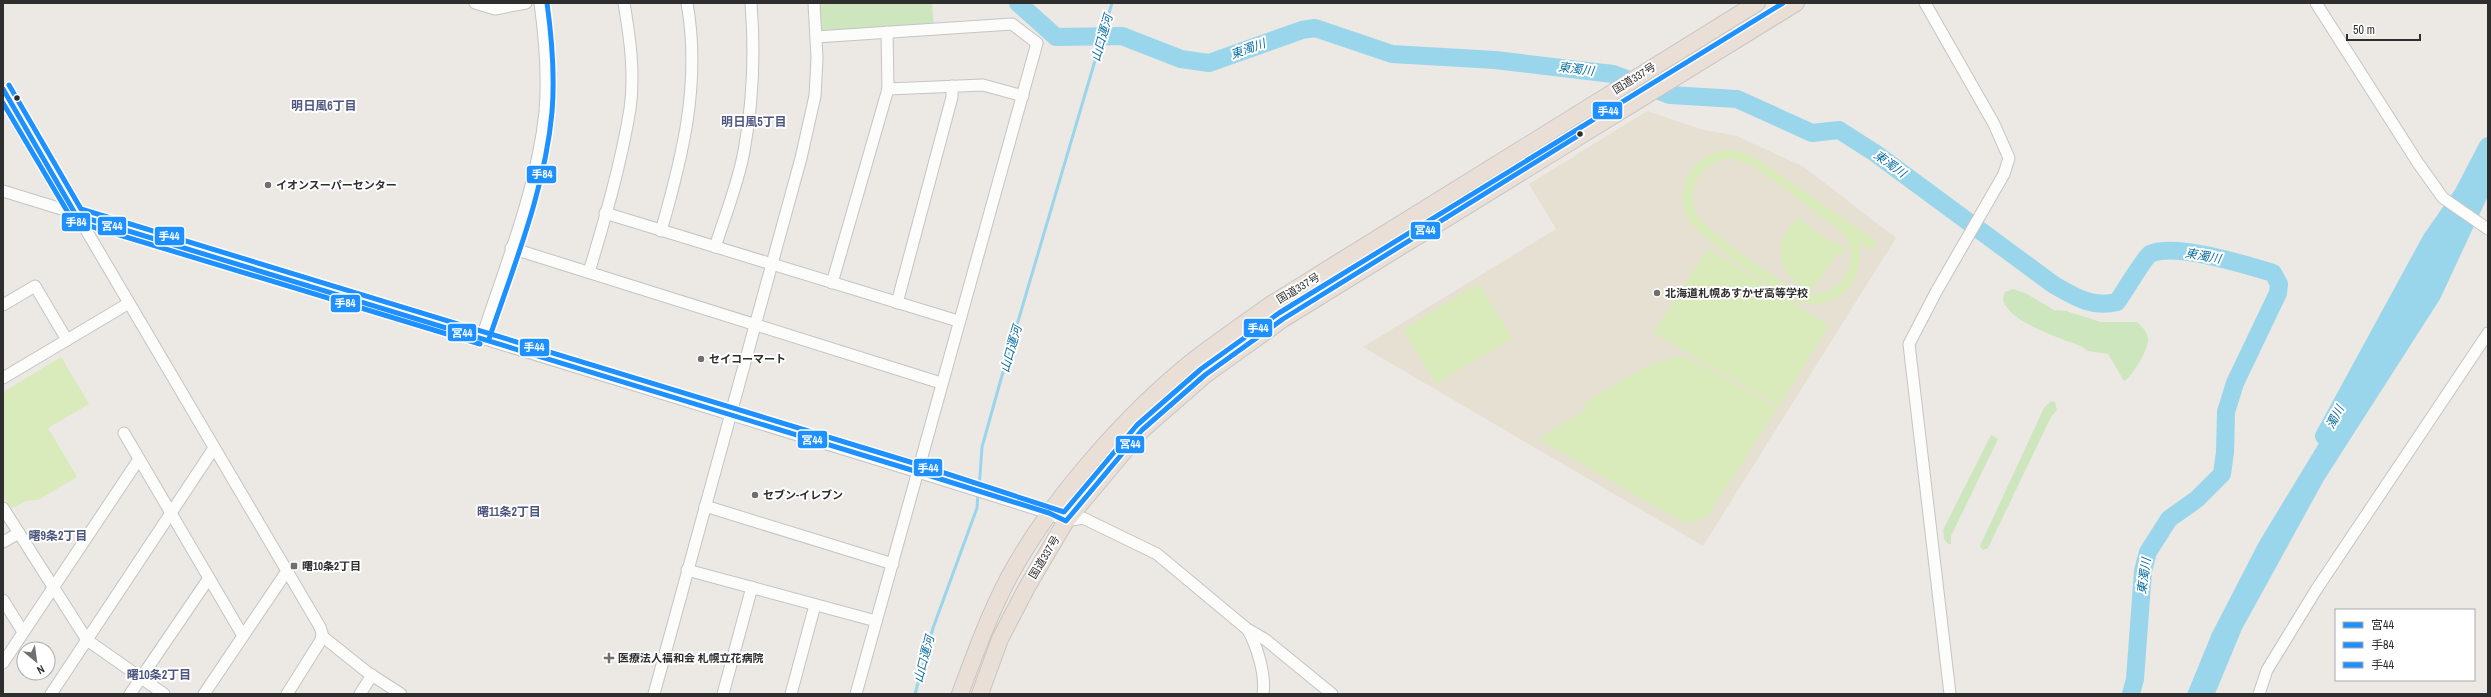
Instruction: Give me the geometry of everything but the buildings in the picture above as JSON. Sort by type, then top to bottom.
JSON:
[{"type":"highway","name":"国道337号","points":[[960,694],[984,629],[1010,577],[1049,513],[1129,419],[1200,356],[1270,305],[1757,3]]},
{"type":"highway","name":"国道337号","points":[[980,694],[1000,639],[1027,586],[1066,521],[1142,430],[1205,375],[1283,319],[1796,3]]},
{"type":"street","points":[[475,3],[495,9],[526,3]]},
{"type":"street","points":[[482,337],[528,190],[545,113],[546,55],[540,3]]},
{"type":"street","points":[[589,272],[605,213],[630,108],[632,71],[624,3]]},
{"type":"street","points":[[661,231],[682,151],[693,79],[694,45],[688,3]]},
{"type":"street","points":[[715,248],[744,153],[748,127],[755,63],[751,3]]},
{"type":"street","points":[[654,694],[801,158],[815,96],[817,58],[814,3]]},
{"type":"street","points":[[1926,3],[1997,130],[2009,158],[2004,174],[1966,238],[1910,339],[1908,350],[1950,694]]},
{"type":"street","points":[[2316,3],[2418,163],[2444,198],[2488,229]]},
{"type":"street","points":[[816,37],[1012,24],[1037,43],[958,321],[893,564],[856,694]]},
{"type":"street","points":[[832,283],[888,89],[887,32]]},
{"type":"street","points":[[888,89],[983,85],[1022,96]]},
{"type":"street","points":[[897,302],[952,97],[952,86]]},
{"type":"street","points":[[3,88],[76,215],[320,627],[322,636],[372,675],[401,694]]},
{"type":"street","points":[[3,191],[76,215],[730,413],[997,496],[1049,513],[1066,521],[1083,518],[1157,554],[1247,629],[1266,640],[1332,694]]},
{"type":"street","points":[[605,213],[715,248],[958,321]]},
{"type":"street","points":[[511,248],[755,323],[941,383]]},
{"type":"street","points":[[3,305],[35,286],[67,340]]},
{"type":"street","points":[[3,378],[129,303]]},
{"type":"street","points":[[2259,694],[2267,670],[2316,590],[2488,333]]},
{"type":"street","points":[[124,433],[242,636]]},
{"type":"street","points":[[51,694],[214,448]]},
{"type":"street","points":[[3,664],[139,459]]},
{"type":"street","points":[[705,506],[893,564]]},
{"type":"street","points":[[3,508],[87,640],[164,694]]},
{"type":"street","points":[[3,542],[18,533]]},
{"type":"street","points":[[687,570],[876,621]]},
{"type":"street","points":[[204,694],[287,571]]},
{"type":"street","points":[[130,694],[209,578]]},
{"type":"street","points":[[723,694],[752,587]]},
{"type":"street","points":[[3,600],[23,632]]},
{"type":"street","points":[[791,694],[815,605]]},
{"type":"street","points":[[1247,629],[1253,639],[1265,685],[1263,694]]},
{"type":"street","points":[[287,694],[322,636]]},
{"type":"street","points":[[360,694],[372,675]]},
{"type":"shaded area","name":"北海道札幌あすかぜ高等学校","points":[[1647,111],[1700,129],[1737,136],[1804,167],[1896,238],[1703,546],[1363,347],[1556,229],[1529,184]]},
{"type":"green space","points":[[814,3],[932,3],[934,29],[816,37]]},
{"type":"green space","points":[[1719,151],[1740,151],[1753,156],[1877,242],[1871,250],[1859,242],[1860,257],[1858,271],[1853,282],[1845,292],[1836,299],[1824,303],[1810,304],[1795,301],[1738,263],[1694,227],[1688,219],[1684,208],[1684,185],[1691,170],[1699,161]],"holes":[[[1731,159],[1752,165],[1842,232],[1850,247],[1851,258],[1849,269],[1843,279],[1834,288],[1817,294],[1804,293],[1796,289],[1730,245],[1697,215],[1693,205],[1692,195],[1694,186],[1704,170],[1721,161]]]},
{"type":"green space","points":[[1798,218],[1833,243],[1842,244],[1845,252],[1838,254],[1811,291],[1791,278],[1781,258],[1783,237],[1789,227]]},
{"type":"green space","points":[[1708,248],[1829,326],[1779,406],[1653,333]]},
{"type":"green space","points":[[1479,283],[1512,338],[1436,384],[1403,330]]},
{"type":"green space","points":[[2013,289],[2027,294],[2054,310],[2066,311],[2101,322],[2137,322],[2145,331],[2148,338],[2148,343],[2140,362],[2124,381],[2108,354],[2088,351],[2081,346],[2029,325],[2012,313],[2004,303],[2003,299],[2005,292]]},
{"type":"green space","points":[[1680,355],[1705,366],[1777,408],[1708,516],[1686,524],[1538,439],[1586,409],[1584,403],[1643,368]]},
{"type":"green space","points":[[61,357],[89,404],[48,428],[77,477],[38,500],[26,501],[11,509],[3,496],[3,392]]},
{"type":"green space","points":[[2051,401],[2055,402],[2057,410],[2051,417],[1988,548],[1983,550],[1980,546],[2044,408]]},
{"type":"green space","points":[[1991,435],[1998,439],[1951,536],[1951,544],[1948,544],[1944,539],[1943,530]]},
{"type":"water","points":[[2488,135],[2488,196],[2440,299],[2324,480],[2242,629],[2215,694],[2187,694],[2212,633],[2259,542],[2424,270]]},
{"type":"waterway","name":"東濁川","points":[[1018,3],[1056,37],[1122,36],[1181,59],[1209,63],[1302,30],[1315,28],[1392,54],[1495,60],[1613,74],[1670,95],[1737,99],[1812,133],[1839,130],[1875,153],[2054,285],[2084,300],[2100,304],[2117,302],[2147,257],[2150,254],[2161,251],[2175,251],[2210,256],[2273,273],[2279,284],[2278,293],[2235,383],[2226,412],[2225,452],[2222,474],[2197,499],[2169,519],[2148,552],[2143,571],[2135,679],[2131,694]]},
{"type":"waterway","name":"山口運河","points":[[979,489],[982,447],[1112,3]]},
{"type":"waterway","name":"濁川","points":[[2324,436],[2431,240],[2463,194],[2488,146]]},
{"type":"waterway","name":"山口運河","points":[[915,694],[933,628],[977,508],[978,494]]},
{"type":"transit line","name":"手84","points":[[489,339],[536,199],[543,170],[552,112],[553,85],[552,44],[547,3]]},
{"type":"transit line","name":"手44","points":[[9,85],[81,209],[920,465],[1064,512],[1137,425],[1201,369],[1279,313],[1783,3]]},
{"type":"transit line","name":"宮44","points":[[3,89],[76,215],[918,472],[1049,513],[1066,521],[1142,430],[1205,375],[1283,319],[1581,134]]},
{"type":"transit line","name":"手84","points":[[3,103],[73,221],[480,344]]},
{"type":"place","name":"イオンスーパーセンター","points":[[268,185]]},
{"type":"place","name":"北海道札幌あすかぜ高等学校","points":[[1657,293]]},
{"type":"place","name":"セイコーマート","points":[[701,359]]},
{"type":"place","name":"セブン-イレブン","points":[[755,495]]},
{"type":"place","name":"曙10条2丁目","points":[[294,566]]},
{"type":"place","name":"医療法人福和会 札幌立花病院","points":[[609,658]]},
{"type":"district","name":"明日風6丁目","points":[[324,106]]},
{"type":"district","name":"明日風5丁目","points":[[754,122]]},
{"type":"district","name":"曙11条2丁目","points":[[509,512]]},
{"type":"district","name":"曙9条2丁目","points":[[58,536]]},
{"type":"district","name":"曙10条2丁目","points":[[159,675]]}]
